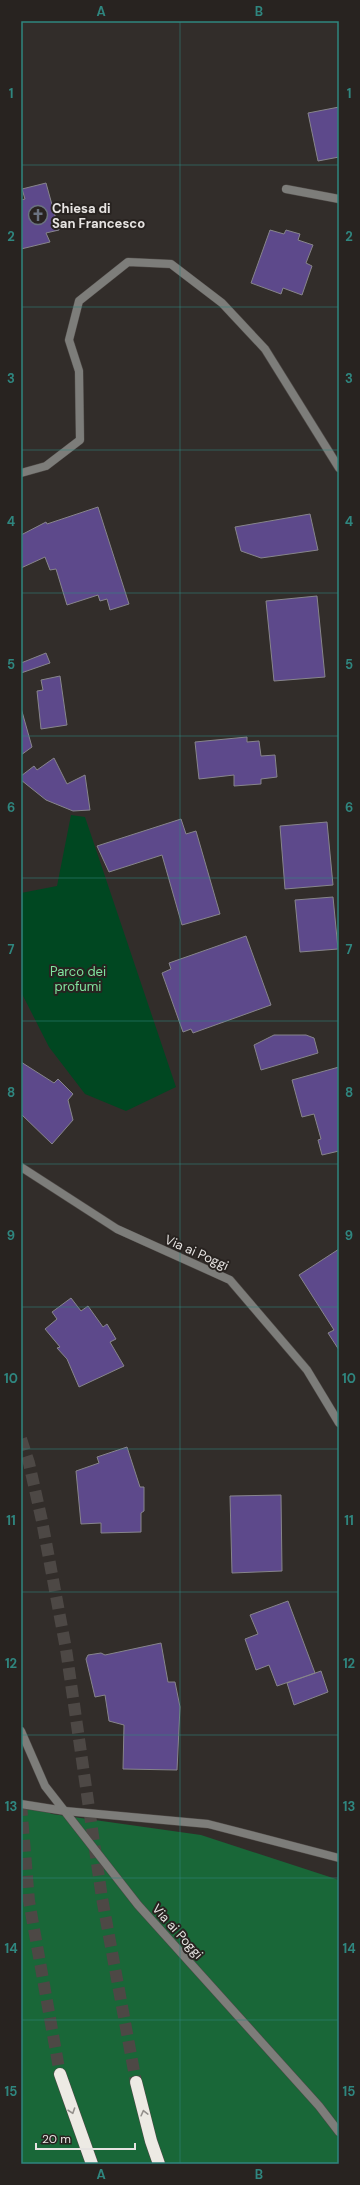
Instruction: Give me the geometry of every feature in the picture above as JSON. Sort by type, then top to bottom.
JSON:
[{"type":"highway","points":[[60,2074],[92,2164]]},
{"type":"highway","points":[[136,2082],[150,2141],[159,2164]]},
{"type":"street","points":[[286,189],[339,199]]},
{"type":"street","points":[[21,473],[46,466],[80,440],[79,371],[69,340],[70,334],[79,301],[128,262],[171,264],[222,302],[265,349],[339,468]]},
{"type":"street","name":"Via ai Poggi","points":[[21,1167],[117,1230],[230,1280],[307,1370],[339,1423]]},
{"type":"street","name":"Via ai Poggi","points":[[21,1731],[45,1786],[138,1904],[314,2100],[339,2132]]},
{"type":"street","points":[[21,1804],[65,1811],[208,1824],[339,1858]]},
{"type":"green space","name":"Parco dei profumi","points":[[71,815],[85,817],[176,1087],[126,1111],[85,1094],[49,1047],[21,992],[21,893],[57,886]]},
{"type":"green space","points":[[21,1801],[52,1814],[201,1835],[339,1880],[339,2164],[21,2164]]},
{"type":"building","points":[[339,107],[339,157],[318,161],[308,113]]},
{"type":"building","name":"Chiesa di San Francesco","points":[[46,183],[59,230],[46,233],[50,242],[21,249],[21,200],[25,199],[22,189]]},
{"type":"building","points":[[270,230],[284,234],[286,230],[300,234],[298,240],[313,245],[306,263],[312,266],[302,295],[283,288],[281,294],[251,283]]},
{"type":"building","points":[[98,507],[129,604],[110,610],[107,599],[100,601],[98,595],[67,605],[56,569],[50,570],[45,557],[21,568],[21,535],[46,522],[47,524]]},
{"type":"building","points":[[310,514],[318,550],[261,558],[241,551],[235,527]]},
{"type":"building","points":[[317,596],[325,677],[274,681],[266,601]]},
{"type":"building","points":[[46,653],[50,663],[21,673],[21,663]]},
{"type":"building","points":[[60,676],[67,725],[41,729],[37,691],[43,690],[41,680]]},
{"type":"building","points":[[21,708],[32,747],[21,755]]},
{"type":"building","points":[[247,737],[247,742],[259,741],[261,756],[275,755],[277,777],[261,779],[261,784],[234,786],[234,775],[199,779],[195,742]]},
{"type":"building","points":[[54,758],[67,784],[85,775],[90,810],[73,811],[46,800],[21,780],[21,776],[34,766],[37,770]]},
{"type":"building","points":[[181,819],[186,834],[196,831],[220,914],[182,925],[162,855],[109,872],[97,846]]},
{"type":"building","points":[[327,822],[333,885],[285,889],[280,826]]},
{"type":"building","points":[[333,897],[338,949],[300,952],[295,900]]},
{"type":"building","points":[[246,936],[271,1005],[193,1033],[191,1029],[183,1032],[162,973],[171,969],[169,963]]},
{"type":"building","points":[[274,1035],[306,1035],[314,1038],[318,1053],[261,1070],[254,1045]]},
{"type":"building","points":[[21,1062],[54,1083],[58,1079],[73,1094],[68,1100],[73,1120],[52,1144],[21,1114]]},
{"type":"building","points":[[339,1067],[339,1151],[322,1155],[318,1140],[321,1139],[314,1114],[302,1117],[292,1080]]},
{"type":"building","points":[[339,1249],[339,1350],[328,1333],[334,1330],[299,1275]]},
{"type":"building","points":[[71,1298],[81,1311],[88,1306],[103,1327],[107,1324],[116,1339],[110,1342],[124,1366],[79,1387],[67,1359],[57,1348],[60,1347],[45,1329],[57,1319],[52,1312]]},
{"type":"building","points":[[127,1447],[140,1487],[144,1487],[144,1511],[141,1513],[141,1532],[101,1533],[101,1523],[81,1524],[76,1471],[99,1463],[97,1457]]},
{"type":"building","points":[[281,1495],[282,1571],[232,1573],[230,1496]]},
{"type":"building","points":[[288,1601],[315,1673],[277,1686],[269,1665],[256,1670],[245,1639],[258,1634],[250,1615]]},
{"type":"building","points":[[161,1643],[168,1682],[175,1682],[180,1707],[177,1770],[123,1769],[124,1725],[109,1721],[105,1695],[95,1697],[86,1659],[88,1655],[101,1653],[105,1655]]},
{"type":"building","points":[[321,1671],[328,1692],[294,1705],[287,1683]]},
{"type":"tunnel","points":[[21,1439],[29,1463],[42,1521],[66,1649],[102,1898],[136,2082]]},
{"type":"tunnel","points":[[21,1804],[29,1901],[60,2074]]},
{"type":"place","name":"Chiesa di San Francesco","points":[[38,215]]}]
